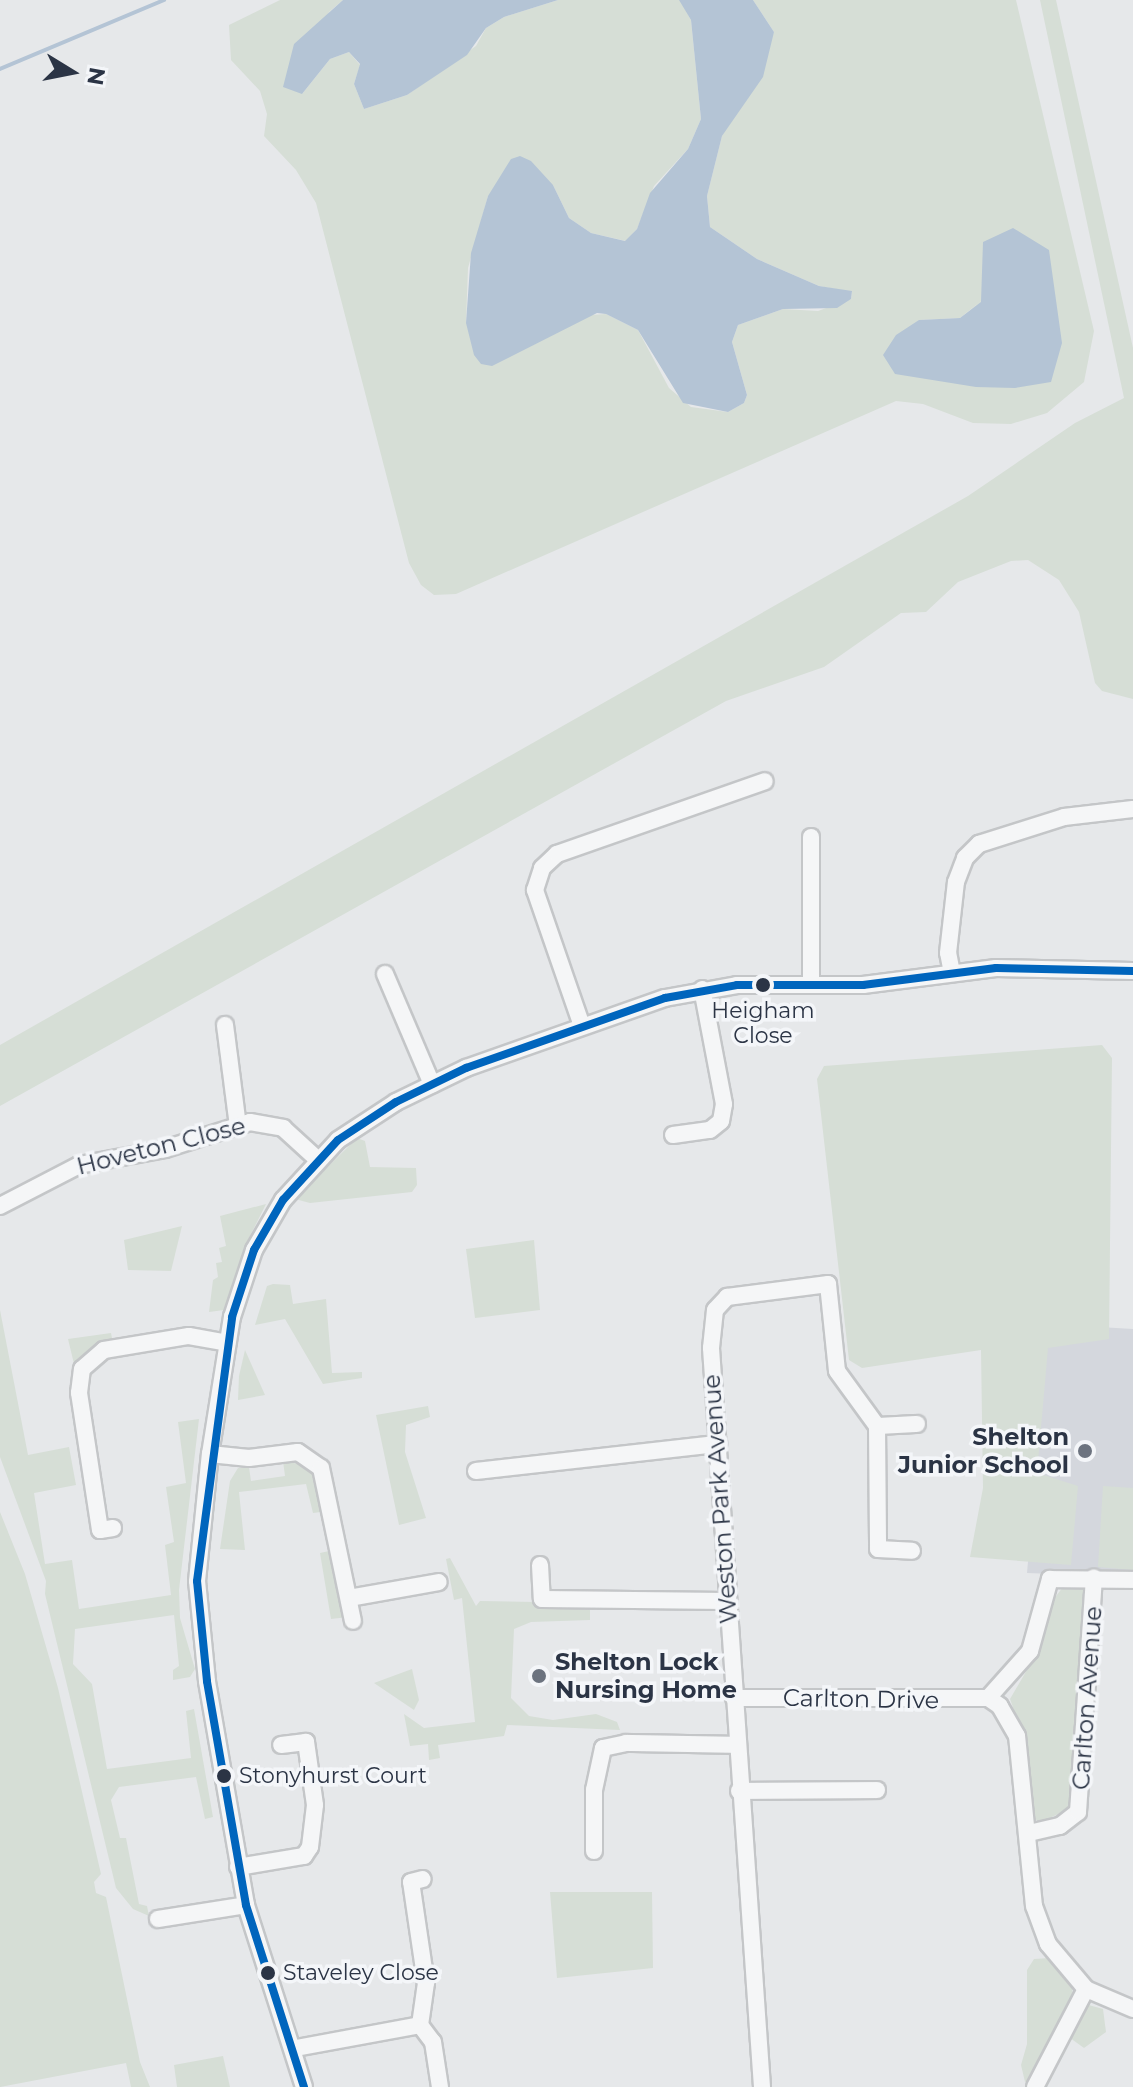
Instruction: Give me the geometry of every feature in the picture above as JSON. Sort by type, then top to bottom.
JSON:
[{"type":"street","points":[[582,1026],[535,890],[542,868],[557,854],[736,783],[765,781]]},
{"type":"street","points":[[952,973],[948,953],[956,882],[965,858],[979,844],[1064,817],[1133,809]]},
{"type":"street","points":[[811,837],[811,983]]},
{"type":"street","points":[[304,2087],[296,2048],[246,1905],[198,1604],[199,1539],[227,1343],[254,1250],[283,1200],[317,1159],[356,1125],[432,1084],[582,1026],[702,989],[811,983],[863,985],[1019,967],[1133,971]]},
{"type":"street","points":[[385,974],[432,1084]]},
{"type":"street","points":[[673,1135],[710,1130],[721,1121],[724,1104],[702,989]]},
{"type":"street","points":[[225,1025],[238,1126]]},
{"type":"street","name":"Hoveton Close","points":[[0,1206],[79,1165],[165,1149],[238,1126],[277,1125],[317,1159]]},
{"type":"street","name":"Weston Park Avenue","points":[[762,2087],[739,1791],[718,1444],[713,1317],[727,1297],[828,1284],[837,1371],[877,1426]]},
{"type":"street","points":[[113,1528],[100,1530],[79,1393],[82,1369],[104,1350],[189,1336],[227,1343]]},
{"type":"street","points":[[912,1551],[878,1549],[877,1426],[917,1424]]},
{"type":"street","points":[[476,1471],[718,1444]]},
{"type":"street","points":[[210,1454],[249,1458],[298,1452],[317,1463],[325,1475],[353,1621]]},
{"type":"street","points":[[540,1565],[542,1599],[726,1601]]},
{"type":"street","name":"Carlton Avenue","points":[[1029,1833],[1060,1826],[1078,1812],[1094,1578]]},
{"type":"street","name":"Carlton Avenue","points":[[988,1698],[1030,1651],[1050,1579],[1133,1580]]},
{"type":"street","points":[[349,1598],[439,1582]]},
{"type":"street","name":"Carlton Drive","points":[[734,1698],[988,1698]]},
{"type":"street","points":[[988,1698],[1000,1706],[1017,1736],[1038,1916],[1048,1944],[1086,1989],[1133,2009]]},
{"type":"street","points":[[238,1867],[304,1856],[310,1847],[315,1805],[306,1742],[281,1745]]},
{"type":"street","points":[[594,1851],[597,1760],[603,1748],[626,1743],[736,1745]]},
{"type":"street","points":[[739,1791],[877,1790]]},
{"type":"street","points":[[423,1879],[411,1882],[426,1983],[420,2025],[433,2042],[440,2087]]},
{"type":"street","points":[[158,1919],[246,1905]]},
{"type":"street","points":[[1035,2087],[1086,1989]]},
{"type":"street","points":[[296,2048],[420,2025]]},
{"type":"shaded area","points":[[280,0],[343,0],[329,12],[302,94],[330,59],[349,52],[360,65],[354,84],[364,109],[407,95],[476,46],[486,28],[504,17],[558,0],[680,0],[691,20],[701,119],[688,149],[654,186],[637,229],[626,241],[591,233],[569,218],[553,185],[488,196],[468,268],[466,323],[606,314],[638,330],[669,388],[691,407],[728,412],[744,403],[747,395],[732,342],[738,325],[783,309],[818,311],[851,299],[852,292],[819,286],[757,259],[710,227],[707,196],[722,136],[774,32],[753,0],[1016,0],[1094,331],[1084,382],[1047,413],[1011,424],[973,423],[923,404],[896,401],[456,594],[434,595],[421,585],[409,563],[316,203],[296,170],[264,136],[267,114],[260,91],[231,60],[229,25]],"holes":[[[981,301],[895,374],[919,320],[960,318]]]},
{"type":"shaded area","points":[[1040,0],[1056,0],[1133,348],[1133,699],[1102,691],[1095,683],[1079,612],[1059,580],[1028,560],[1011,561],[958,582],[926,612],[901,613],[824,667],[726,701],[0,1106],[0,1045],[968,496],[1075,423],[1124,398]]},
{"type":"shaded area","points":[[1102,1045],[1112,1058],[1109,1339],[1048,1348],[1037,1473],[1078,1486],[1071,1565],[970,1557],[983,1488],[981,1350],[862,1368],[849,1360],[817,1079],[824,1066]]},
{"type":"shaded area","points":[[357,1138],[365,1141],[370,1167],[416,1168],[417,1185],[412,1192],[310,1203],[295,1199]]},
{"type":"shaded area","points":[[266,1204],[244,1248],[224,1310],[209,1312],[213,1280],[218,1277],[216,1263],[222,1262],[219,1248],[226,1246],[220,1216]]},
{"type":"shaded area","points":[[182,1226],[171,1271],[128,1270],[124,1240]]},
{"type":"shaded area","points":[[534,1240],[540,1310],[475,1318],[466,1249]]},
{"type":"shaded area","points":[[290,1285],[293,1304],[326,1299],[332,1373],[362,1372],[362,1378],[323,1384],[285,1319],[255,1325],[267,1286]]},
{"type":"shaded area","points":[[0,1310],[28,1455],[69,1447],[76,1485],[34,1493],[45,1564],[72,1560],[79,1609],[171,1595],[165,1545],[174,1542],[166,1487],[186,1483],[178,1422],[199,1419],[179,1590],[180,1618],[195,1669],[190,1677],[173,1680],[173,1670],[179,1666],[174,1615],[75,1629],[73,1664],[92,1684],[107,1769],[191,1758],[186,1711],[194,1709],[213,1817],[205,1819],[196,1777],[119,1787],[111,1800],[120,1838],[126,1838],[139,1904],[147,1906],[149,1916],[133,1909],[116,1888],[45,1594],[46,1581],[0,1457]]},
{"type":"shaded area","name":"Shelton Junior School","points":[[1049,1324],[1133,1329],[1133,1577],[1027,1573]]},
{"type":"shaded area","points":[[111,1333],[113,1343],[99,1345],[75,1368],[68,1339]]},
{"type":"shaded area","points":[[245,1350],[265,1395],[238,1400],[239,1376]]},
{"type":"shaded area","points":[[428,1406],[430,1417],[406,1425],[405,1452],[426,1518],[399,1525],[376,1415]]},
{"type":"shaded area","points":[[283,1461],[310,1466],[322,1481],[328,1511],[313,1513],[306,1484],[239,1492],[245,1550],[220,1549],[230,1481],[238,1468],[249,1467],[251,1481],[285,1476]]},
{"type":"shaded area","points":[[1103,1486],[1133,1488],[1133,1570],[1098,1567]]},
{"type":"shaded area","points":[[0,1512],[25,1574],[58,1688],[101,1874],[94,1882],[96,1893],[106,1897],[140,2062],[150,2087],[131,2087],[126,2063],[0,2087]]},
{"type":"shaded area","points":[[334,1550],[348,1617],[331,1619],[320,1553]]},
{"type":"shaded area","points":[[450,1558],[476,1606],[480,1601],[590,1603],[590,1620],[531,1622],[514,1629],[511,1698],[529,1716],[553,1720],[596,1714],[617,1722],[620,1730],[507,1725],[504,1736],[438,1745],[440,1758],[429,1760],[428,1744],[410,1746],[404,1714],[424,1728],[475,1722],[462,1598],[454,1600],[446,1559]]},
{"type":"shaded area","points":[[1063,1587],[1089,1587],[1071,1808],[1039,1823],[1032,1815],[1026,1744],[1010,1699],[1038,1651],[1050,1604]]},
{"type":"shaded area","points":[[412,1669],[419,1700],[414,1710],[374,1683]]},
{"type":"shaded area","points":[[550,1892],[652,1892],[653,1968],[557,1978]]},
{"type":"shaded area","points":[[1050,1958],[1071,1983],[1073,1994],[1032,2078],[1025,2082],[1021,2065],[1027,2044],[1027,1970],[1034,1959]]},
{"type":"shaded area","points":[[1085,2004],[1103,2009],[1106,2032],[1084,2048],[1066,2035]]},
{"type":"shaded area","points":[[223,2056],[230,2087],[177,2087],[174,2065]]},
{"type":"water","points":[[343,0],[558,0],[504,17],[486,28],[467,55],[407,95],[364,109],[354,84],[360,64],[349,52],[330,59],[302,94],[283,87],[294,44]]},
{"type":"water","points":[[679,0],[753,0],[774,32],[763,77],[722,136],[707,196],[710,227],[757,259],[819,286],[852,291],[851,299],[837,308],[783,309],[738,325],[732,342],[747,395],[744,403],[728,412],[683,403],[638,330],[606,314],[597,313],[492,366],[481,364],[474,355],[466,323],[471,253],[488,196],[511,159],[520,156],[531,161],[553,185],[569,218],[591,233],[625,241],[637,229],[650,193],[688,149],[701,119],[691,20]]},
{"type":"water","points":[[1013,228],[1049,250],[1062,343],[1051,382],[1015,388],[976,387],[895,374],[883,355],[896,335],[919,320],[960,318],[981,302],[983,242]]},
{"type":"waterway","points":[[0,69],[164,0]]},
{"type":"transit line","points":[[304,2087],[246,1905],[207,1681],[197,1581],[232,1317],[254,1250],[283,1200],[338,1140],[396,1102],[466,1068],[665,998],[737,985],[863,985],[996,968],[1133,971]]},
{"type":"place","name":"Heigham Close","points":[[763,985]]},
{"type":"place","name":"Shelton Junior School","points":[[1085,1451]]},
{"type":"place","name":"Shelton Lock Nursing Home","points":[[539,1676]]},
{"type":"place","name":"Stonyhurst Court","points":[[224,1776]]},
{"type":"place","name":"Staveley Close","points":[[268,1973]]}]
